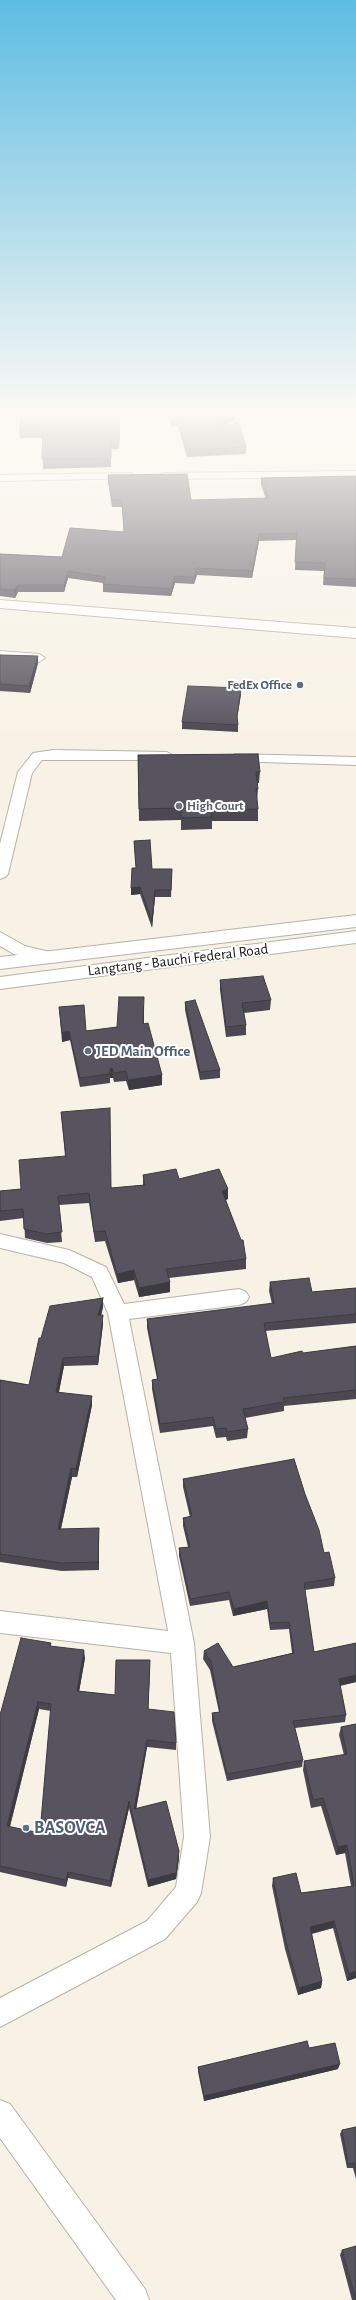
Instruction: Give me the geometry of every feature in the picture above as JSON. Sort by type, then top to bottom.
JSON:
[{"type":"main road","points":[[0,604],[66,616]]},
{"type":"main road","points":[[0,617],[66,616],[274,633],[356,646]]},
{"type":"main road","points":[[274,633],[356,633]]},
{"type":"main road","name":"Langtang - Bauchi Federal Road","points":[[0,983],[95,961],[356,921]]},
{"type":"main road","name":"Langtang - Bauchi Federal Road","points":[[0,963],[48,957],[95,961],[356,937]]},
{"type":"street","points":[[0,655],[39,658]]},
{"type":"street","points":[[0,874],[25,772],[38,756],[53,754],[183,756]]},
{"type":"street","points":[[222,757],[356,761]]},
{"type":"street","points":[[0,937],[5,942],[20,950],[48,957]]},
{"type":"street","points":[[0,1241],[69,1257],[99,1272],[118,1313],[182,1643],[197,1837],[188,1893],[156,1930],[0,2012]]},
{"type":"street","points":[[118,1313],[239,1297]]},
{"type":"street","points":[[0,1622],[182,1643]]},
{"type":"street","points":[[0,2114],[134,2300]]},
{"type":"building","points":[[123,523],[356,523],[356,579],[324,578],[325,563],[295,562],[297,533],[259,534],[252,571],[197,568],[194,577],[175,576],[171,589],[103,584],[106,577],[68,571],[64,585],[18,585],[14,590],[0,589],[0,554],[62,557],[70,528],[124,532]]},
{"type":"building","points":[[0,655],[38,656],[29,686],[0,684]]},
{"type":"building","points":[[188,686],[241,688],[237,716],[238,725],[182,722]]},
{"type":"building","points":[[258,754],[260,772],[256,772],[258,789],[256,789],[258,809],[211,810],[212,817],[181,818],[181,808],[139,809],[138,755]]},
{"type":"building","points":[[150,840],[152,869],[172,869],[171,890],[155,890],[152,921],[140,887],[131,888],[132,868],[136,868],[134,841]]},
{"type":"building","points":[[263,976],[271,1000],[242,1003],[246,1025],[226,1027],[220,980]]},
{"type":"building","points":[[119,997],[144,997],[143,1024],[148,1023],[162,1075],[128,1080],[126,1071],[114,1073],[112,1068],[110,1069],[110,1074],[80,1078],[69,1031],[62,1033],[59,1007],[84,1005],[86,1031],[117,1027]]},
{"type":"building","points":[[195,1000],[220,1070],[200,1072],[185,1002]]},
{"type":"building","points":[[110,1108],[111,1188],[145,1185],[143,1175],[176,1169],[179,1179],[219,1169],[228,1189],[222,1191],[241,1240],[243,1240],[246,1259],[166,1269],[170,1282],[139,1288],[134,1270],[117,1274],[105,1231],[94,1232],[89,1193],[58,1196],[62,1232],[46,1234],[24,1229],[23,1209],[0,1211],[0,1191],[21,1189],[19,1160],[66,1156],[61,1112]]},
{"type":"building","points":[[309,1278],[312,1292],[356,1288],[356,1314],[264,1323],[271,1358],[302,1351],[303,1353],[356,1346],[356,1390],[283,1398],[285,1402],[243,1409],[248,1429],[227,1432],[226,1428],[216,1429],[213,1417],[160,1424],[152,1380],[158,1379],[147,1319],[274,1303],[270,1282]]},
{"type":"building","points":[[103,1298],[98,1315],[103,1315],[98,1356],[63,1358],[56,1392],[92,1396],[76,1469],[71,1468],[58,1529],[99,1528],[98,1562],[61,1563],[0,1554],[0,1380],[29,1385],[39,1338],[41,1338],[50,1306]]},
{"type":"building","points":[[294,1459],[305,1494],[319,1530],[324,1553],[329,1552],[335,1578],[304,1583],[314,1652],[356,1643],[356,1675],[339,1679],[346,1715],[293,1721],[303,1760],[227,1774],[212,1713],[220,1712],[211,1662],[204,1651],[218,1643],[233,1667],[294,1653],[289,1622],[270,1623],[267,1601],[234,1609],[229,1592],[190,1599],[179,1548],[190,1547],[183,1518],[192,1516],[183,1479]]},
{"type":"building","points":[[21,1638],[51,1643],[50,1646],[84,1650],[77,1691],[115,1695],[116,1660],[150,1660],[148,1709],[174,1712],[176,1743],[147,1740],[134,1809],[166,1801],[179,1851],[176,1873],[148,1880],[129,1801],[110,1881],[68,1872],[66,1880],[0,1866],[0,1715]],"holes":[[[38,1702],[51,1704],[40,1833],[7,1826]]]},
{"type":"building","points":[[356,1724],[356,1971],[349,1974],[334,1921],[310,1927],[322,1981],[299,1988],[286,1942],[273,1878],[296,1873],[301,1893],[354,1886],[347,1845],[338,1847],[323,1798],[313,1800],[304,1761],[347,1754],[341,1727]]},
{"type":"building","points":[[307,2041],[309,2048],[335,2043],[340,2064],[204,2096],[198,2067]]},
{"type":"building","points":[[356,2127],[356,2170],[354,2163],[348,2164],[342,2130]]},
{"type":"building","points":[[356,2246],[356,2300],[342,2250]]},
{"type":"place","name":"FedEx Office","points":[[300,685]]},
{"type":"place","name":"High Court","points":[[179,806]]},
{"type":"place","name":"JED Main Office","points":[[88,1051]]},
{"type":"place","name":"BASOVCA","points":[[26,1828]]}]
